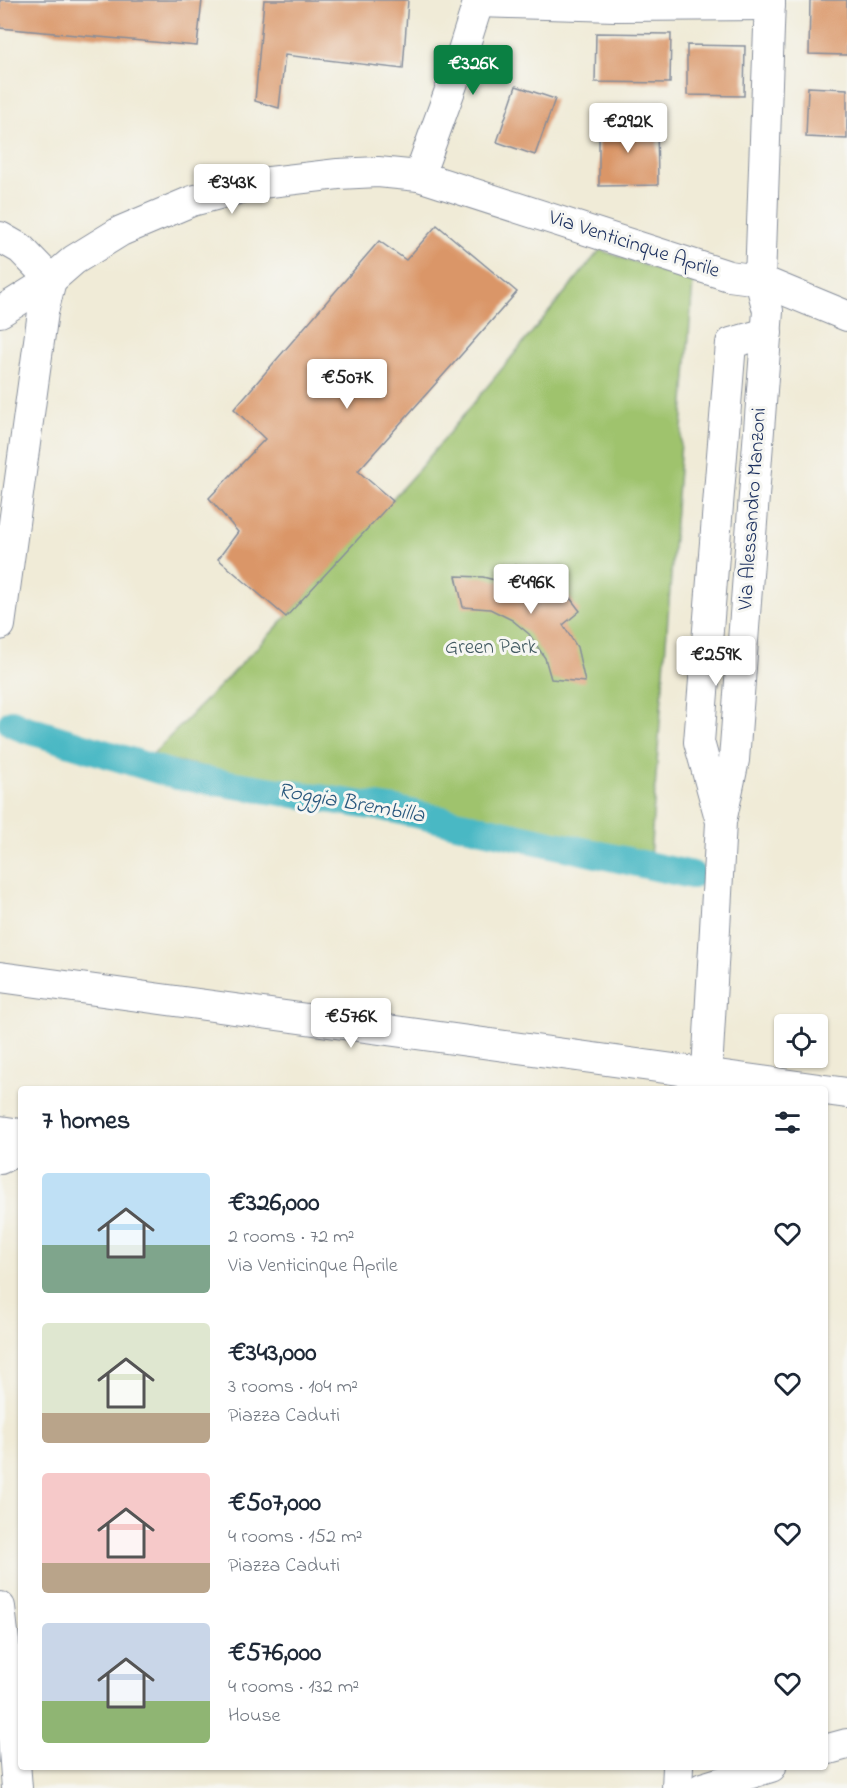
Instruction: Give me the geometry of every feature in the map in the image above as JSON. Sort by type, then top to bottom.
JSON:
[{"type":"street","points":[[419,176],[453,82],[478,1],[616,6],[770,3]]},
{"type":"street","name":"Via Alessandro Manzoni","points":[[707,1081],[721,822],[734,760],[767,333],[768,311],[760,280],[770,3]]},
{"type":"street","name":"Via Venticinque Aprile","points":[[0,312],[51,279],[74,260],[121,231],[192,201],[261,183],[378,172],[419,176],[729,276],[760,280],[847,316]]},
{"type":"street","points":[[0,237],[21,249],[51,279],[42,312],[0,625]]},
{"type":"street","points":[[0,977],[707,1081],[777,1086]]},
{"type":"street","points":[[828,1090],[847,1093]]},
{"type":"street","points":[[0,1131],[18,1134]]},
{"type":"street","points":[[0,1160],[18,1150]]},
{"type":"street","points":[[0,1610],[14,1674],[17,1788]]},
{"type":"street","points":[[828,1749],[847,1744]]},
{"type":"street","points":[[677,1788],[678,1770]]},
{"type":"street","points":[[702,1788],[761,1770]]},
{"type":"green space","name":"Green Park","points":[[600,250],[693,282],[650,857],[151,756],[275,629],[420,468]]},
{"type":"building","points":[[0,0],[202,0],[197,46],[0,28]]},
{"type":"building","points":[[264,0],[408,0],[403,69],[285,55],[279,108],[255,101]]},
{"type":"building","points":[[810,0],[847,0],[847,55],[809,54]]},
{"type":"building","points":[[596,33],[671,34],[670,83],[595,82]]},
{"type":"building","points":[[687,45],[745,46],[744,96],[687,95]]},
{"type":"building","points":[[516,86],[555,99],[535,155],[497,142]]},
{"type":"building","points":[[808,87],[847,89],[847,139],[806,137]]},
{"type":"building","points":[[657,122],[658,185],[599,186],[599,123]]},
{"type":"building","points":[[437,225],[517,292],[358,471],[393,501],[286,617],[218,559],[238,532],[209,498],[265,439],[234,409],[379,241],[406,260]]},
{"type":"building","points":[[515,565],[538,574],[567,594],[580,611],[563,625],[577,647],[585,682],[551,679],[545,658],[529,634],[512,620],[490,609],[463,607],[456,576],[483,577],[510,584]]},
{"type":"waterway","name":"Roggia Brembilla","points":[[12,723],[178,776],[397,810],[692,875]]}]
